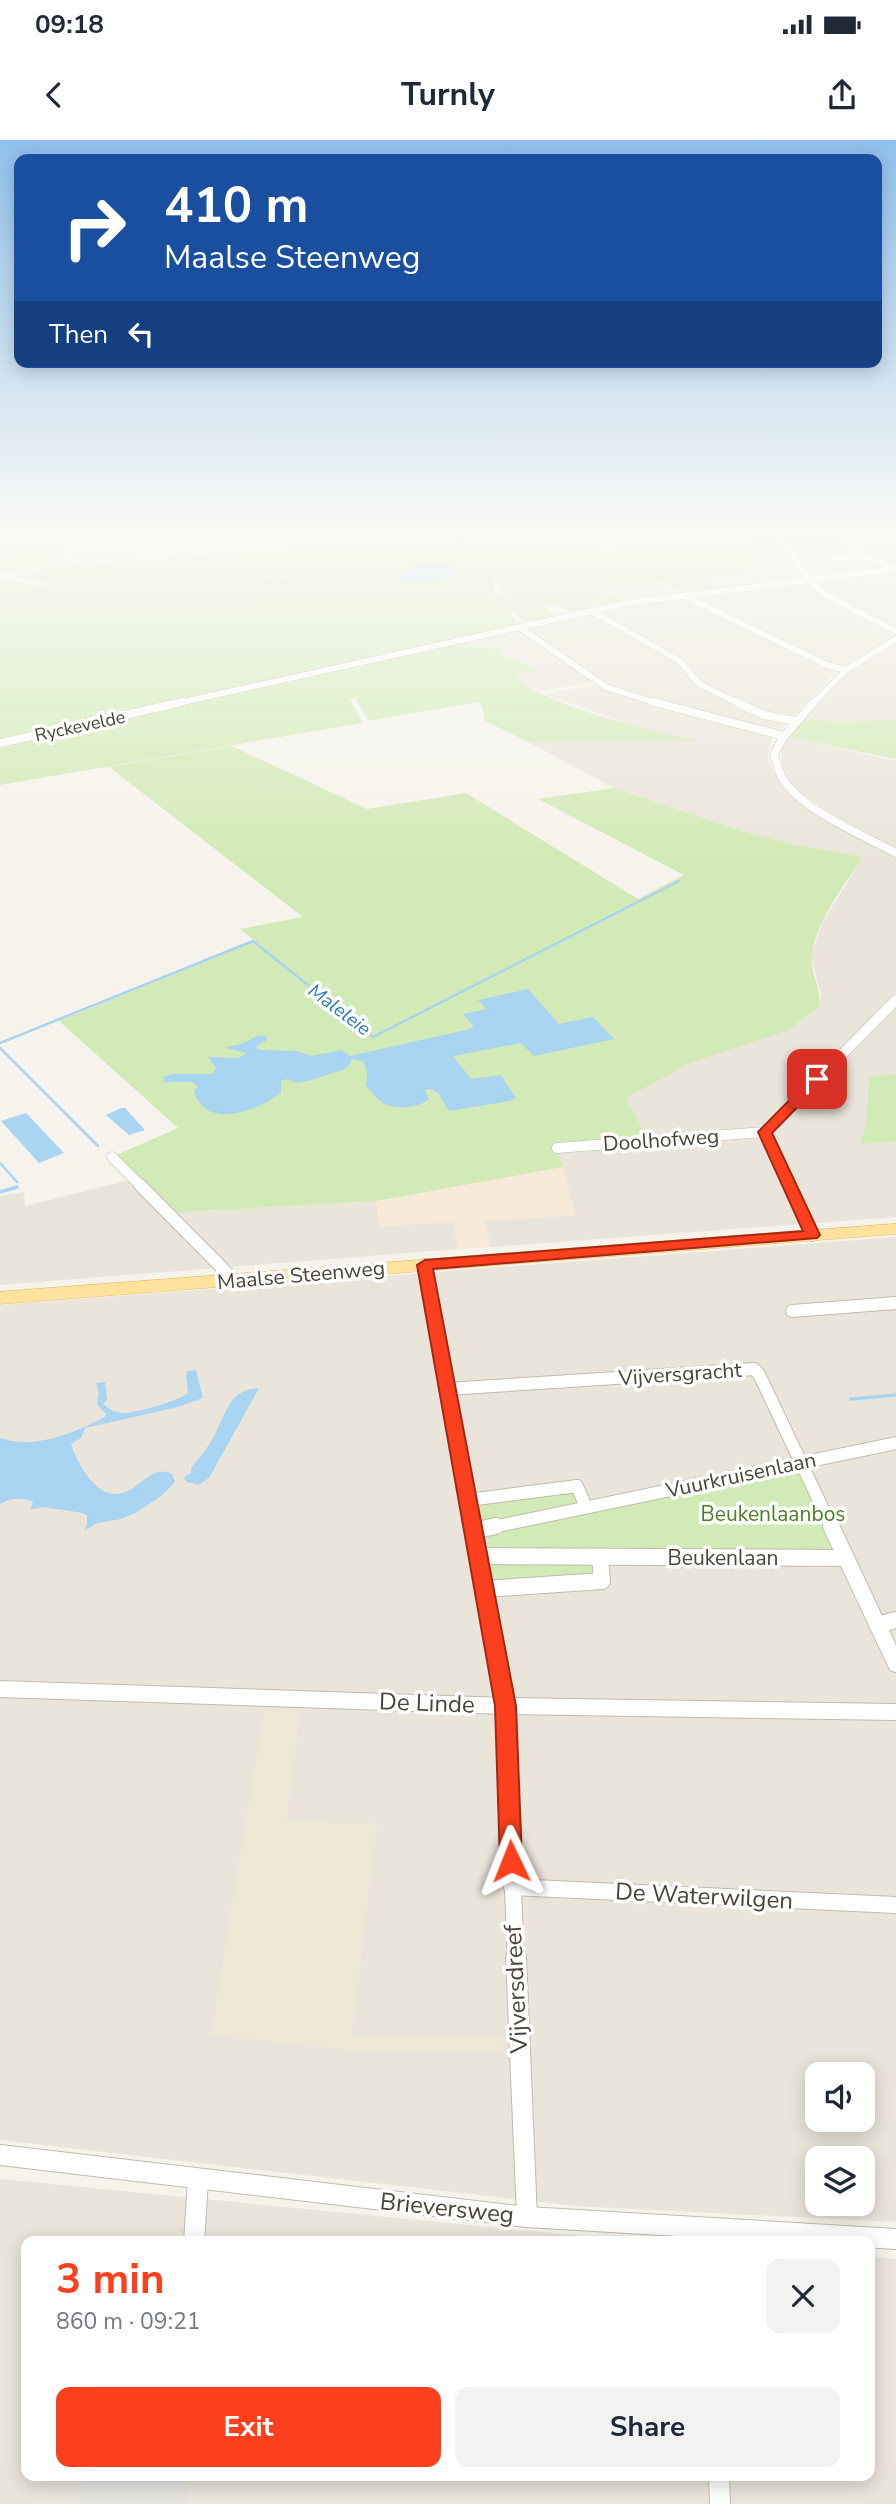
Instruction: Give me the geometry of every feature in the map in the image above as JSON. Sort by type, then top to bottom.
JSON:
[{"type":"main road","name":"Maalse Steenweg","points":[[0,1298],[896,1229]]},
{"type":"street","name":"Ryckevelde","points":[[0,743],[438,645]]},
{"type":"street","points":[[542,645],[606,687],[677,710],[784,736]]},
{"type":"street","points":[[651,645],[680,662],[699,684],[715,693],[764,715],[796,721]]},
{"type":"street","points":[[786,645],[827,665],[846,670]]},
{"type":"street","points":[[886,645],[846,670],[796,721],[776,746],[775,765],[794,793],[824,814],[896,853]]},
{"type":"street","points":[[812,1235],[765,1132],[896,1000]]},
{"type":"street","name":"Doolhofweg","points":[[557,1148],[765,1132]]},
{"type":"street","points":[[112,1157],[233,1280]]},
{"type":"street","name":"Vijversdreef","points":[[425,1265],[505,1706],[527,2217]]},
{"type":"street","points":[[792,1311],[896,1303]]},
{"type":"street","name":"Vijversgracht","points":[[447,1389],[754,1369],[759,1374],[896,1664]]},
{"type":"street","name":"Vuurkruisenlaan","points":[[473,1531],[896,1443]]},
{"type":"street","points":[[468,1500],[577,1486],[586,1507]]},
{"type":"street","name":"Beukenlaan","points":[[478,1556],[846,1559]]},
{"type":"street","points":[[484,1589],[602,1581],[600,1557]]},
{"type":"street","points":[[877,1625],[896,1620]]},
{"type":"street","name":"De Linde","points":[[0,1689],[505,1706],[896,1712]]},
{"type":"street","name":"De Waterwilgen","points":[[512,1887],[896,1905]]},
{"type":"street","name":"Brieversweg","points":[[0,2155],[527,2217],[705,2235],[753,2236]]},
{"type":"street","points":[[194,2236],[198,2180]]},
{"type":"street","name":"Brieversweg","points":[[875,2239],[896,2239]]},
{"type":"street","points":[[719,2481],[720,2504]]},
{"type":"shaded area","points":[[475,645],[879,645],[835,672],[778,733],[643,697],[600,681],[540,691],[524,685],[517,673],[541,669]]},
{"type":"shaded area","points":[[896,645],[896,719],[845,722],[805,719],[850,671]]},
{"type":"shaded area","points":[[596,685],[711,722],[773,736],[767,760],[787,793],[818,816],[896,854],[896,1217],[491,1247],[485,1221],[575,1215],[557,1148],[648,1140],[625,1098],[690,1063],[787,1031],[818,1007],[821,995],[811,956],[822,923],[863,857],[745,832],[614,788],[528,742],[697,740],[643,729],[544,694]]},
{"type":"shaded area","points":[[788,737],[896,761],[896,849],[830,813],[788,780],[782,765],[781,746]]},
{"type":"shaded area","points":[[563,1167],[576,1215],[485,1221],[491,1247],[458,1249],[453,1222],[380,1226],[376,1201]]},
{"type":"shaded area","points":[[133,1179],[168,1213],[376,1201],[380,1226],[453,1222],[458,1249],[0,1285],[0,1196],[24,1192],[25,1206]]},
{"type":"shaded area","points":[[896,1237],[896,2222],[575,2206],[0,2140],[0,1305]]},
{"type":"shaded area","points":[[264,1709],[300,1711],[287,1822],[377,1823],[352,2036],[503,2035],[504,2051],[350,2050],[211,2035]]},
{"type":"shaded area","points":[[0,2179],[582,2236],[21,2236],[21,2481],[875,2481],[875,2257],[896,2259],[896,2504],[0,2504]]},
{"type":"shaded area","points":[[80,2481],[188,2481],[187,2504],[77,2504]]},
{"type":"green space","points":[[0,645],[429,645],[0,740]]},
{"type":"green space","points":[[444,645],[475,645],[485,649],[499,647],[504,651],[496,653],[542,670],[517,674],[525,685],[546,696],[635,726],[701,741],[528,742],[485,721],[482,706],[478,702],[368,721],[355,698],[350,699],[362,723],[0,785],[0,748]]},
{"type":"green space","points":[[805,719],[845,722],[896,719],[896,759],[788,737]]},
{"type":"green space","points":[[232,746],[367,809],[466,793],[638,899],[684,875],[538,799],[614,788],[745,832],[863,857],[833,903],[815,940],[812,966],[819,993],[819,1007],[787,1031],[690,1063],[626,1098],[649,1141],[558,1148],[563,1167],[376,1201],[168,1213],[112,1157],[178,1128],[59,1021],[255,941],[240,929],[303,917],[109,767]]},
{"type":"green space","points":[[896,1074],[896,1141],[860,1144],[866,1127],[869,1077]]},
{"type":"green space","name":"Beukenlaanbos","points":[[799,1469],[835,1554],[489,1550],[487,1531]]},
{"type":"green space","points":[[574,1492],[579,1504],[485,1525],[478,1522],[473,1509],[476,1504]]},
{"type":"green space","points":[[588,1561],[597,1568],[592,1576],[489,1581],[485,1564]]},
{"type":"water","points":[[528,989],[559,1024],[593,1017],[614,1039],[534,1056],[521,1043],[453,1056],[471,1079],[501,1075],[516,1098],[510,1101],[449,1111],[438,1093],[431,1089],[425,1090],[429,1099],[418,1105],[389,1105],[378,1099],[366,1086],[367,1073],[363,1061],[352,1059],[348,1067],[342,1070],[308,1081],[281,1081],[281,1093],[271,1100],[233,1114],[209,1111],[200,1103],[194,1091],[198,1086],[192,1082],[164,1082],[163,1077],[172,1074],[212,1074],[216,1068],[208,1057],[239,1058],[247,1053],[226,1048],[259,1036],[266,1036],[267,1040],[256,1046],[258,1050],[297,1051],[311,1056],[341,1050],[350,1056],[466,1030],[474,1027],[463,1014],[487,1009],[478,1000]]},
{"type":"water","points":[[125,1108],[145,1130],[129,1135],[106,1115]]},
{"type":"water","points":[[26,1113],[64,1153],[39,1163],[1,1121]]},
{"type":"water","points":[[196,1370],[203,1398],[178,1407],[85,1428],[81,1438],[71,1444],[90,1479],[105,1491],[114,1494],[129,1490],[153,1474],[172,1474],[175,1482],[160,1497],[135,1513],[121,1519],[97,1523],[84,1531],[87,1516],[83,1513],[43,1507],[30,1510],[33,1502],[20,1499],[0,1504],[0,1438],[40,1441],[67,1434],[105,1417],[106,1414],[97,1404],[99,1393],[96,1383],[105,1382],[107,1400],[103,1404],[118,1412],[138,1411],[168,1402],[188,1393],[186,1375],[188,1371]]},
{"type":"water","points":[[259,1388],[209,1478],[198,1485],[187,1482],[183,1478],[191,1473],[191,1468],[209,1445],[230,1404],[241,1393]]},
{"type":"waterway","name":"Maleleie","points":[[0,1043],[253,941],[373,1037],[679,881]]},
{"type":"waterway","points":[[0,1048],[98,1146]]},
{"type":"waterway","points":[[0,1163],[17,1182]]},
{"type":"waterway","points":[[0,1192],[17,1187]]},
{"type":"waterway","points":[[851,1399],[896,1395]]},
{"type":"route","points":[[511,1861],[505,1706],[425,1265],[812,1235],[765,1132],[817,1079]]}]
